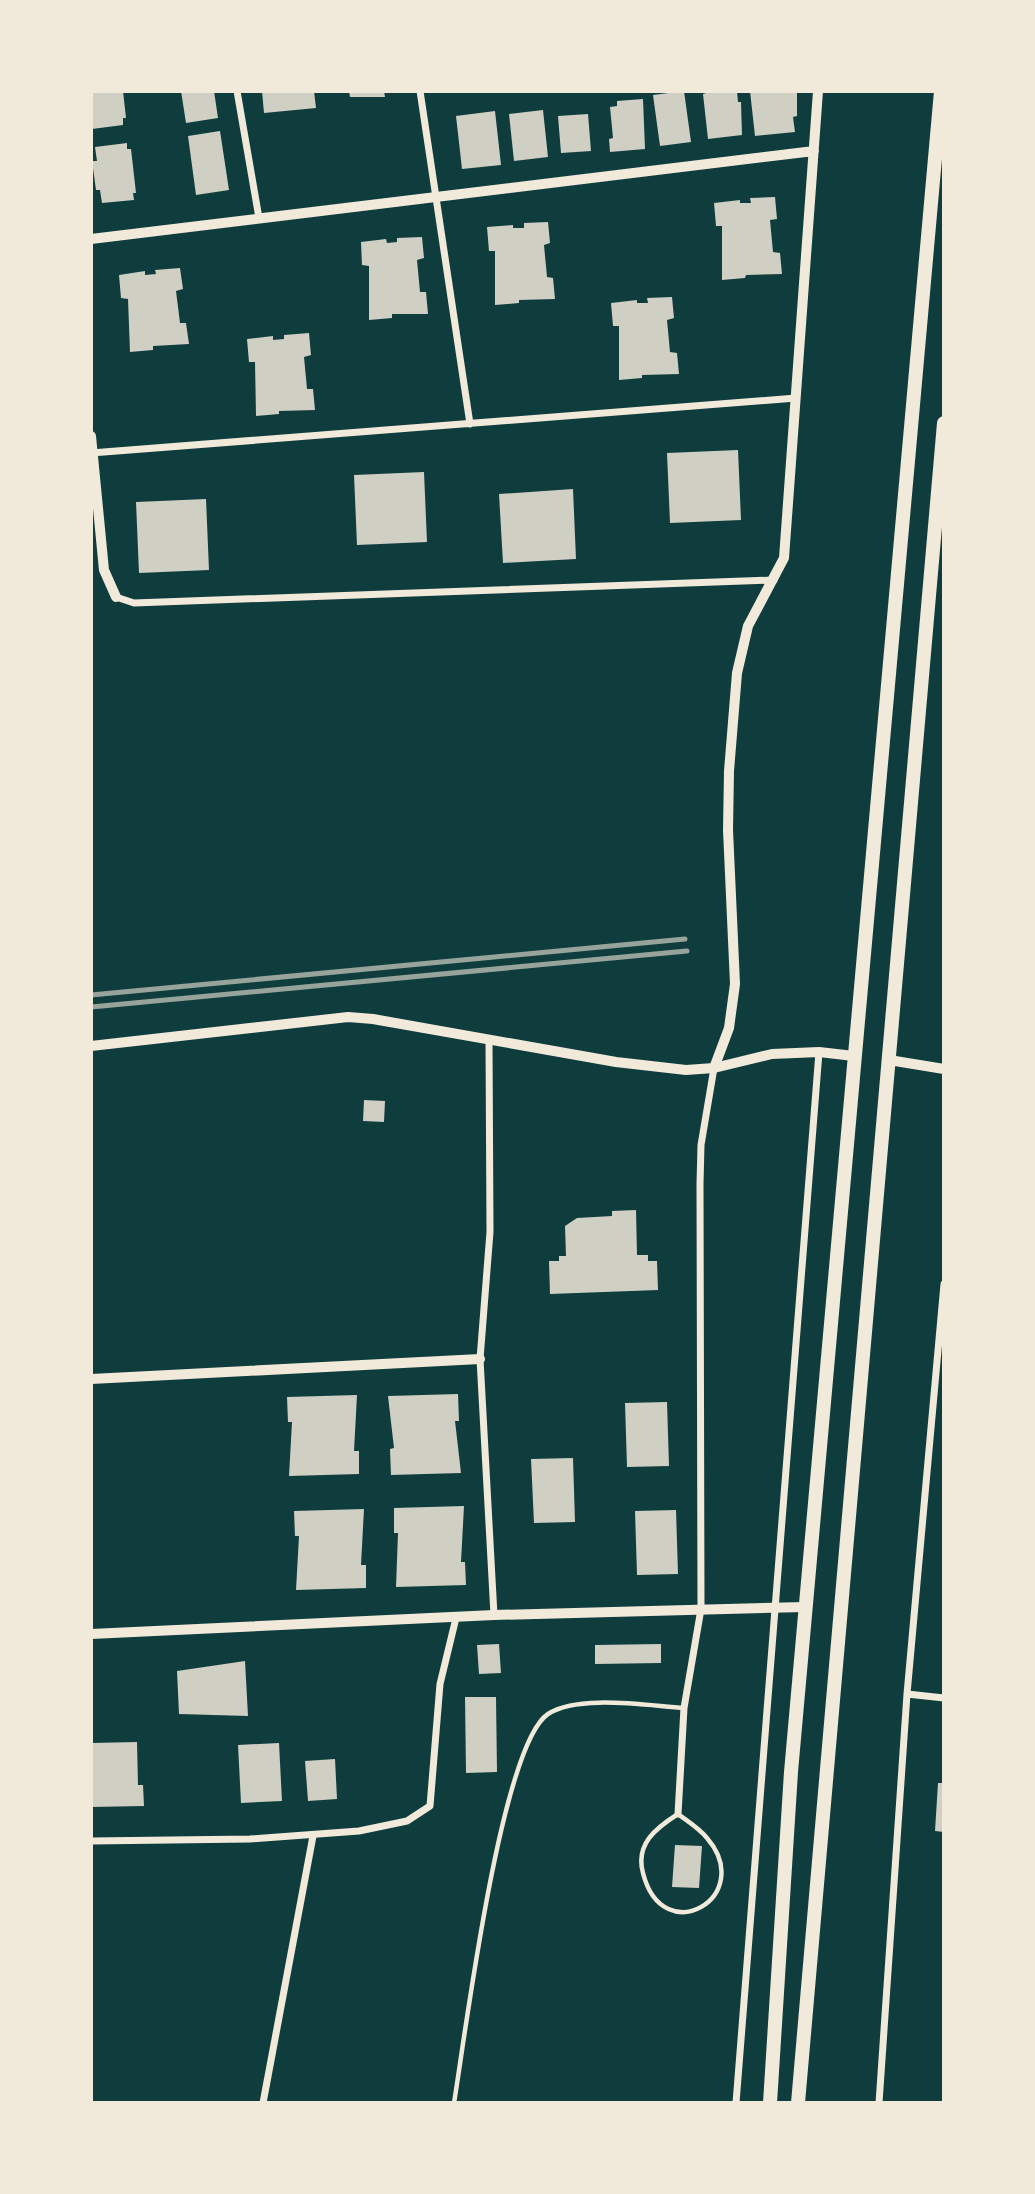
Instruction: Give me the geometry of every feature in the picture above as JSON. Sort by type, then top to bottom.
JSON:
[{"type":"main road","points":[[770,2103],[805,1607],[941,91]]},
{"type":"main road","points":[[798,2103],[944,423]]},
{"type":"street","points":[[237,91],[259,218]]},
{"type":"street","points":[[420,91],[470,424]]},
{"type":"street","points":[[678,1814],[684,1708],[701,1609],[702,1132],[714,1068],[729,1028],[735,984],[728,818],[737,673],[748,626],[784,558],[818,91]]},
{"type":"street","points":[[91,239],[435,195],[814,151]]},
{"type":"street","points":[[92,453],[796,398]]},
{"type":"street","points":[[91,436],[104,570],[116,597],[134,603],[774,580]]},
{"type":"street","points":[[91,1046],[348,1017],[373,1018],[489,1041],[662,1068],[714,1068],[772,1054],[818,1052],[854,1056]]},
{"type":"street","points":[[489,1041],[490,1232],[480,1359],[494,1615]]},
{"type":"street","points":[[736,2103],[818,1052]]},
{"type":"street","points":[[889,1060],[944,1069]]},
{"type":"street","points":[[879,2103],[907,1694],[944,1284]]},
{"type":"street","points":[[91,1379],[480,1359]]},
{"type":"street","points":[[91,1634],[494,1615],[805,1607]]},
{"type":"street","points":[[91,1841],[313,1836],[388,1827],[407,1821],[430,1806],[440,1684],[456,1618]]},
{"type":"street","points":[[907,1694],[944,1698]]},
{"type":"street","points":[[263,2103],[313,1836]]},
{"type":"lane","points":[[454,2103],[493,1868],[513,1783],[533,1729],[549,1713],[576,1704],[684,1708]]},
{"type":"lane","points":[[678,1814],[706,1837],[718,1853],[720,1868],[720,1888],[711,1903],[698,1910],[681,1913],[659,1905],[646,1886],[641,1867],[644,1844],[656,1828],[678,1814]]},
{"type":"building","points":[[91,91],[123,91],[126,118],[123,118],[123,125],[92,129]]},
{"type":"building","points":[[181,91],[214,91],[218,118],[186,123]]},
{"type":"building","points":[[262,91],[314,91],[316,108],[264,113]]},
{"type":"building","points":[[349,91],[384,91],[385,97],[350,97]]},
{"type":"building","points":[[684,91],[691,142],[660,146],[653,95]]},
{"type":"building","points":[[713,91],[737,91],[738,102],[741,102],[742,135],[708,139],[703,94]]},
{"type":"building","points":[[750,91],[797,91],[797,116],[793,117],[795,132],[755,136]]},
{"type":"building","points":[[643,99],[645,149],[610,152],[609,139],[613,138],[610,107],[617,106],[617,101]]},
{"type":"building","points":[[543,110],[548,157],[514,161],[509,114]]},
{"type":"building","points":[[495,111],[501,165],[462,169],[456,116]]},
{"type":"building","points":[[588,114],[591,151],[561,153],[558,116]]},
{"type":"building","points":[[220,131],[229,190],[196,195],[188,136]]},
{"type":"building","points":[[127,143],[127,149],[131,149],[136,193],[133,193],[134,200],[102,203],[100,190],[96,190],[92,161],[97,161],[95,147]]},
{"type":"building","points":[[775,197],[777,219],[770,220],[773,252],[780,253],[782,274],[746,275],[745,278],[722,280],[722,226],[716,226],[714,203],[740,200],[740,203],[751,203],[750,198]]},
{"type":"building","points":[[548,222],[550,243],[544,245],[547,277],[553,278],[555,299],[519,300],[519,303],[495,305],[495,251],[489,251],[487,227],[513,225],[513,228],[524,228],[524,223]]},
{"type":"building","points":[[422,237],[424,258],[417,260],[420,292],[426,292],[428,314],[392,314],[392,318],[369,320],[369,266],[362,265],[361,242],[386,239],[387,243],[397,242],[397,238]]},
{"type":"building","points":[[180,268],[183,289],[176,291],[180,323],[186,323],[189,344],[153,346],[153,350],[130,352],[128,299],[121,298],[119,275],[145,271],[145,275],[156,274],[155,270]]},
{"type":"building","points":[[672,297],[674,318],[667,320],[670,352],[677,353],[679,374],[642,375],[642,378],[619,380],[619,326],[613,326],[611,303],[637,300],[637,303],[648,303],[647,298]]},
{"type":"building","points":[[309,333],[311,355],[304,357],[307,389],[313,389],[315,410],[279,411],[279,414],[256,416],[255,362],[249,362],[247,339],[273,336],[273,340],[284,339],[284,335]]},
{"type":"building","points":[[738,450],[741,520],[670,523],[667,453]]},
{"type":"building","points":[[424,472],[427,542],[357,545],[354,475]]},
{"type":"building","points":[[573,489],[576,559],[503,563],[499,494]]},
{"type":"building","points":[[206,499],[209,570],[139,573],[136,502]]},
{"type":"building","points":[[364,1100],[385,1101],[384,1122],[363,1121]]},
{"type":"building","points":[[636,1210],[637,1255],[648,1255],[648,1261],[657,1261],[658,1290],[550,1294],[549,1261],[559,1261],[559,1256],[566,1256],[565,1226],[577,1218],[612,1216],[612,1211]]},
{"type":"building","points":[[458,1394],[459,1421],[455,1421],[461,1473],[391,1475],[390,1449],[394,1448],[388,1396]]},
{"type":"building","points":[[357,1395],[354,1451],[359,1451],[359,1474],[289,1476],[292,1422],[288,1422],[287,1397]]},
{"type":"building","points":[[667,1402],[669,1466],[627,1467],[625,1403]]},
{"type":"building","points":[[573,1458],[575,1522],[534,1523],[531,1459]]},
{"type":"building","points":[[464,1506],[461,1562],[465,1562],[466,1585],[396,1587],[398,1533],[394,1533],[394,1508]]},
{"type":"building","points":[[364,1509],[361,1565],[366,1565],[366,1588],[296,1590],[299,1536],[295,1536],[294,1511]]},
{"type":"building","points":[[676,1510],[678,1574],[637,1575],[635,1511]]},
{"type":"building","points":[[499,1644],[501,1673],[479,1674],[477,1645]]},
{"type":"building","points":[[661,1644],[661,1663],[595,1664],[595,1645]]},
{"type":"building","points":[[245,1661],[248,1716],[179,1714],[177,1671]]},
{"type":"building","points":[[465,1697],[496,1697],[497,1772],[466,1773]]},
{"type":"building","points":[[137,1742],[138,1785],[143,1785],[144,1806],[91,1807],[91,1743]]},
{"type":"building","points":[[279,1743],[282,1801],[241,1803],[238,1745]]},
{"type":"building","points":[[335,1759],[337,1799],[308,1801],[305,1761]]},
{"type":"building","points":[[938,1783],[944,1783],[944,1832],[935,1831]]},
{"type":"building","points":[[675,1845],[702,1846],[699,1888],[672,1887]]},
{"type":"railway","points":[[91,995],[685,939]]},
{"type":"railway","points":[[91,1007],[687,951]]}]
